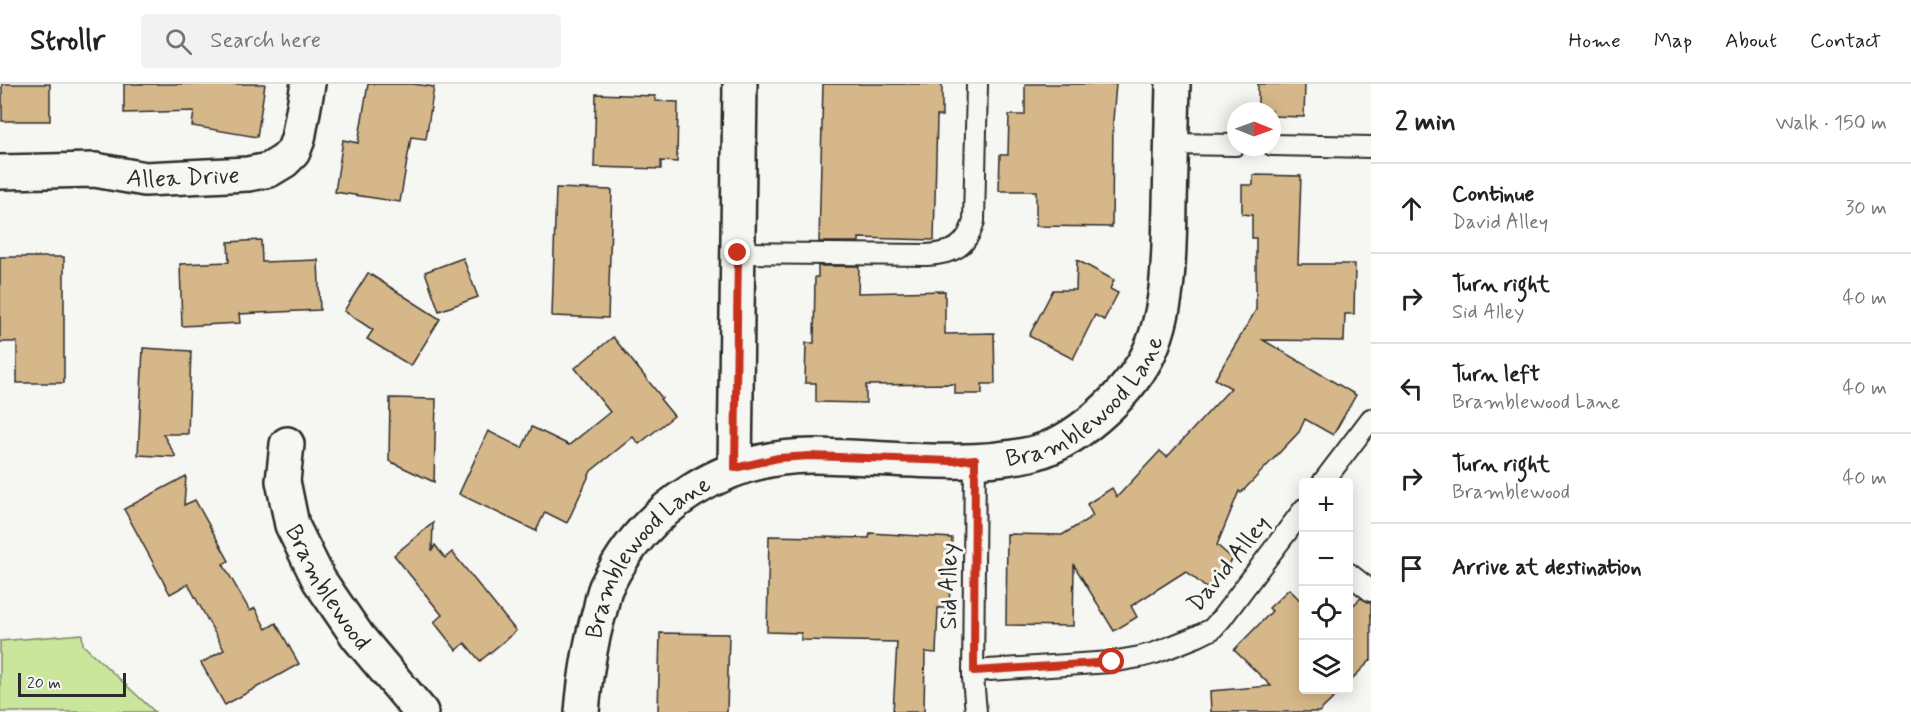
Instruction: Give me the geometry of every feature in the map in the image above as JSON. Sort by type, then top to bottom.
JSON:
[{"type":"street","name":"Allea Drive","points":[[0,172],[95,170],[146,179],[248,174],[268,170],[284,161],[293,152],[298,139],[308,84]]},
{"type":"street","points":[[735,468],[740,84]]},
{"type":"street","name":"Bramblewood Lane","points":[[582,712],[593,632],[606,586],[626,553],[659,514],[692,490],[735,468],[778,458],[810,456],[952,461],[1032,453],[1062,441],[1095,419],[1127,389],[1148,355],[1159,323],[1168,271],[1173,84]]},
{"type":"street","name":"Bramblewood","points":[[287,444],[283,481],[292,525],[319,580],[358,637],[421,712]]},
{"type":"lane","points":[[738,253],[927,255],[946,254],[955,250],[967,237],[974,221],[977,84]]},
{"type":"lane","points":[[1172,144],[1227,145]]},
{"type":"lane","points":[[1281,145],[1371,147]]},
{"type":"lane","points":[[1327,478],[1371,419]]},
{"type":"lane","name":"Sid Alley","points":[[975,459],[974,671],[976,712]]},
{"type":"lane","name":"David Alley","points":[[974,671],[1112,662],[1155,653],[1198,636],[1212,629],[1297,531]]},
{"type":"lane","points":[[1353,577],[1371,591]]},
{"type":"green space","points":[[82,634],[83,645],[155,712],[0,712],[0,641]]},
{"type":"building","points":[[2,84],[50,84],[50,121],[2,121]]},
{"type":"building","points":[[124,84],[265,84],[257,137],[192,126],[194,111],[124,113]]},
{"type":"building","points":[[368,84],[413,84],[434,87],[426,139],[411,137],[400,202],[335,192],[343,140],[358,143]]},
{"type":"building","points":[[823,84],[942,84],[942,116],[937,116],[934,240],[859,238],[859,242],[819,242]]},
{"type":"building","points":[[1025,84],[1116,84],[1113,120],[1112,227],[1036,226],[1036,191],[999,191],[1000,155],[1008,155],[1009,115],[1025,115]]},
{"type":"building","points":[[1258,84],[1305,84],[1304,117],[1281,116],[1281,102],[1258,102]]},
{"type":"building","points":[[596,94],[655,96],[655,101],[678,102],[677,162],[661,161],[661,169],[594,167]]},
{"type":"building","points":[[1253,175],[1301,176],[1298,264],[1355,264],[1354,314],[1345,314],[1344,341],[1263,340],[1356,395],[1333,435],[1305,419],[1299,432],[1241,493],[1239,491],[1217,545],[1233,559],[1206,588],[1186,571],[1131,606],[1137,617],[1114,631],[1074,565],[1073,626],[1006,625],[1007,534],[1062,535],[1093,516],[1087,504],[1112,488],[1117,497],[1160,451],[1167,457],[1231,388],[1215,379],[1256,310],[1256,238],[1252,238],[1252,215],[1242,214],[1242,185],[1253,185]]},
{"type":"building","points":[[556,188],[612,190],[608,318],[552,316]]},
{"type":"building","points":[[261,240],[262,262],[318,260],[320,310],[239,314],[240,323],[182,326],[180,264],[229,262],[228,242]]},
{"type":"building","points":[[0,257],[64,257],[64,383],[17,383],[17,342],[0,342]]},
{"type":"building","points":[[463,258],[478,297],[439,311],[425,272]]},
{"type":"building","points":[[1077,260],[1114,280],[1110,289],[1118,293],[1104,320],[1095,315],[1073,359],[1029,336],[1053,290],[1076,290]]},
{"type":"building","points":[[818,266],[859,266],[858,293],[945,291],[945,334],[994,333],[995,384],[982,384],[982,394],[955,394],[955,384],[866,385],[866,403],[816,402],[816,383],[805,383],[806,343],[814,343],[815,277],[818,277]]},
{"type":"building","points":[[368,273],[440,319],[411,366],[367,339],[373,330],[344,311]]},
{"type":"building","points":[[613,337],[674,416],[639,444],[633,437],[591,471],[567,523],[545,512],[536,531],[459,494],[488,431],[522,448],[532,427],[569,445],[610,412],[575,368]]},
{"type":"building","points":[[143,348],[191,351],[188,434],[163,434],[176,457],[138,455]]},
{"type":"building","points":[[390,398],[436,399],[434,482],[389,461]]},
{"type":"building","points":[[186,476],[184,505],[195,500],[229,561],[223,564],[250,611],[255,608],[266,629],[276,623],[299,664],[225,705],[201,663],[224,650],[188,584],[170,594],[124,509]]},
{"type":"building","points":[[433,523],[432,551],[435,545],[445,558],[452,552],[516,631],[480,661],[465,643],[456,650],[434,622],[442,615],[394,555]]},
{"type":"building","points":[[870,533],[952,538],[949,608],[938,608],[936,653],[925,652],[924,712],[893,712],[897,642],[801,640],[801,633],[767,632],[769,536],[869,538]]},
{"type":"building","points":[[1289,589],[1299,599],[1299,694],[1338,694],[1319,712],[1211,712],[1210,691],[1271,686],[1234,650],[1272,611],[1269,608]]},
{"type":"building","points":[[1361,598],[1371,603],[1371,660],[1353,678],[1353,640],[1353,605]]},
{"type":"building","points":[[660,633],[729,634],[727,712],[658,712]]},
{"type":"route","points":[[738,253],[735,468],[778,458],[810,456],[952,461],[975,459],[974,671],[1112,662]]}]
